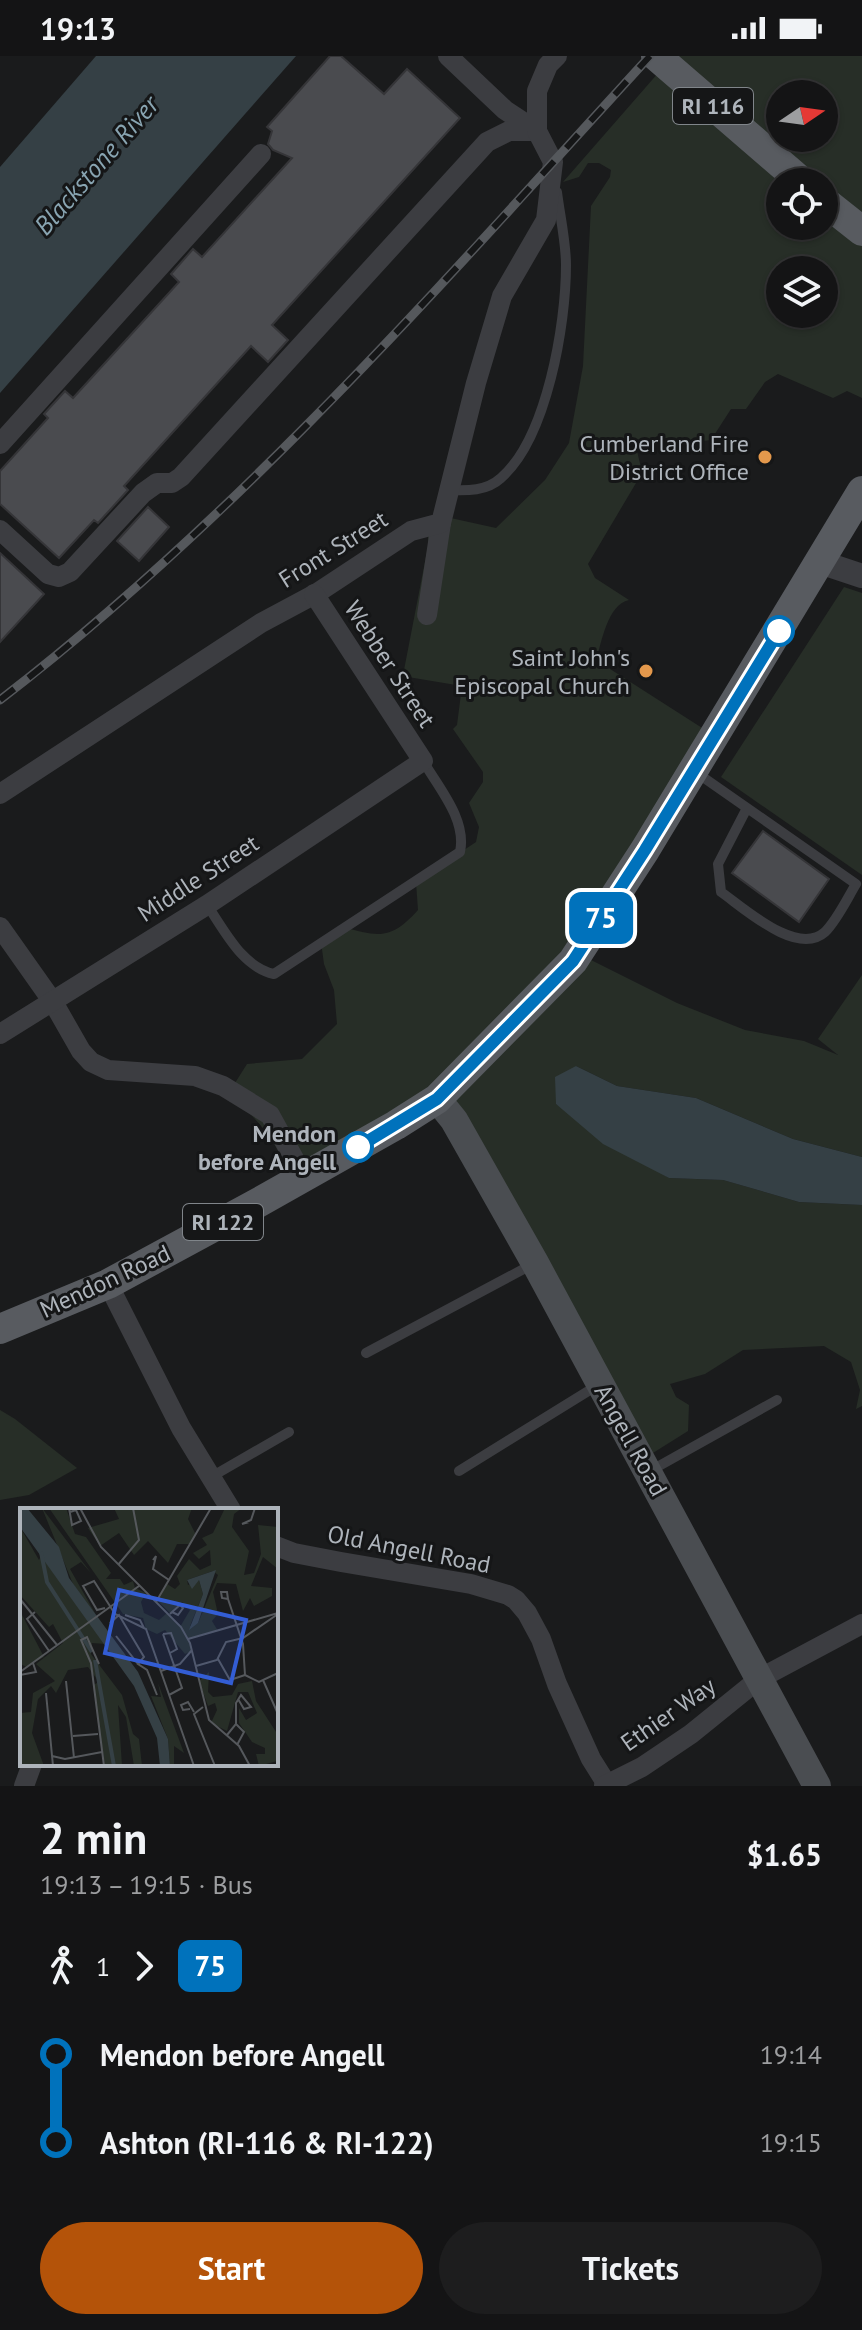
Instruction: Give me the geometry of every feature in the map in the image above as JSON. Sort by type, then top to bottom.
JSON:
[{"type":"main road","name":"RI 116","points":[[656,56],[785,168]]},
{"type":"main road","points":[[838,212],[862,231]]},
{"type":"main road","name":"Mendon Road","points":[[3,1325],[108,1284],[304,1177],[437,1099],[573,961],[645,850],[862,491]]},
{"type":"main road","name":"Angell Road","points":[[437,1099],[454,1120],[535,1263],[817,1786]]},
{"type":"street","points":[[448,56],[505,110],[537,131]]},
{"type":"street","points":[[427,615],[447,490],[502,296],[546,220],[553,162],[537,131],[537,91],[548,65],[557,56]]},
{"type":"street","points":[[0,530],[48,574],[59,577],[70,572],[143,493],[157,483],[172,483],[181,477],[487,142],[509,131],[537,131]]},
{"type":"street","points":[[0,444],[261,154]]},
{"type":"street","name":"Front Street","points":[[0,794],[261,623],[314,594],[411,531],[441,523]]},
{"type":"street","points":[[820,562],[862,576]]},
{"type":"street","name":"Webber Street","points":[[314,594],[423,761]]},
{"type":"street","name":"Middle Street","points":[[0,1034],[207,905],[423,761]]},
{"type":"street","points":[[0,927],[91,1062],[108,1070],[195,1076],[223,1086],[270,1115],[304,1177]]},
{"type":"street","points":[[108,1284],[181,1428],[230,1508]]},
{"type":"street","name":"Old Angell Road","points":[[278,1547],[294,1553],[471,1584],[516,1600],[541,1639],[557,1684],[591,1759],[607,1785]]},
{"type":"street","name":"Ethier Way","points":[[607,1785],[642,1767],[691,1734],[759,1679],[862,1624]]},
{"type":"street","points":[[24,1786],[31,1766]]},
{"type":"lane","points":[[447,490],[472,491],[500,480],[517,460],[540,419],[560,334],[566,264],[553,162]]},
{"type":"lane","points":[[207,905],[242,955],[258,971],[274,974],[460,852],[463,836],[459,824],[423,761]]},
{"type":"lane","points":[[693,770],[856,884],[824,933],[806,939],[785,936],[721,892],[718,864],[747,808]]},
{"type":"lane","points":[[366,1353],[535,1263]]},
{"type":"lane","points":[[459,1471],[600,1384]]},
{"type":"lane","points":[[648,1472],[777,1400]]},
{"type":"lane","points":[[211,1477],[289,1432]]},
{"type":"shaded area","points":[[673,56],[862,56],[862,398],[847,391],[833,398],[778,374],[765,382],[746,409],[731,409],[711,440],[687,443],[657,436],[637,451],[643,476],[588,564],[595,578],[629,600],[610,616],[596,660],[710,733],[571,950],[677,1003],[745,1030],[804,1041],[838,1055],[818,1039],[862,975],[862,1157],[793,1139],[696,1098],[617,1086],[576,1066],[556,1104],[669,1178],[723,1180],[799,1202],[862,1205],[862,1406],[856,1409],[860,1390],[851,1362],[824,1346],[743,1350],[705,1374],[670,1384],[676,1397],[689,1405],[688,1431],[637,1463],[444,1098],[290,1180],[280,1154],[266,1132],[228,1094],[247,1064],[302,1059],[337,1024],[334,990],[324,964],[321,942],[343,927],[384,934],[400,927],[418,910],[416,882],[476,842],[479,827],[469,803],[483,782],[483,772],[453,729],[457,725],[462,686],[408,677],[404,670],[428,536],[437,515],[496,528],[545,480],[569,443],[583,366],[591,206],[610,177],[611,170],[599,163],[588,163],[579,177],[563,182]]},
{"type":"shaded area","points":[[844,587],[862,593],[862,875],[721,777]]},
{"type":"shaded area","points":[[0,1410],[77,1468],[29,1495],[0,1500]]},
{"type":"water","name":"Blackstone River","points":[[96,56],[296,56],[0,393],[0,167]]},
{"type":"water","points":[[576,1066],[617,1086],[696,1098],[793,1139],[862,1157],[862,1205],[799,1202],[723,1180],[669,1178],[603,1144],[556,1104],[555,1077]]},
{"type":"building","points":[[330,56],[341,56],[384,94],[407,69],[460,118],[272,325],[288,340],[268,362],[251,346],[124,486],[128,490],[98,523],[94,520],[59,558],[0,504],[0,471],[48,418],[44,414],[65,391],[73,398],[179,282],[171,274],[193,249],[202,257],[292,158],[273,150],[268,144],[272,131],[267,127]]},
{"type":"building","points":[[148,507],[169,527],[139,561],[117,541]]},
{"type":"building","points":[[0,553],[44,594],[0,642]]},
{"type":"building","points":[[763,831],[829,879],[799,922],[732,873]]},
{"type":"railway","points":[[0,700],[89,628],[258,473],[418,310],[650,56]]},
{"type":"bus line","name":"75","points":[[358,1147],[437,1099],[573,961],[779,631]]},
{"type":"place","name":"Cumberland Fire District Office","points":[[765,457]]},
{"type":"place","name":"Saint John's Episcopal Church","points":[[646,671]]},
{"type":"place","name":"Mendon before Angell","points":[[358,1147]]}]
